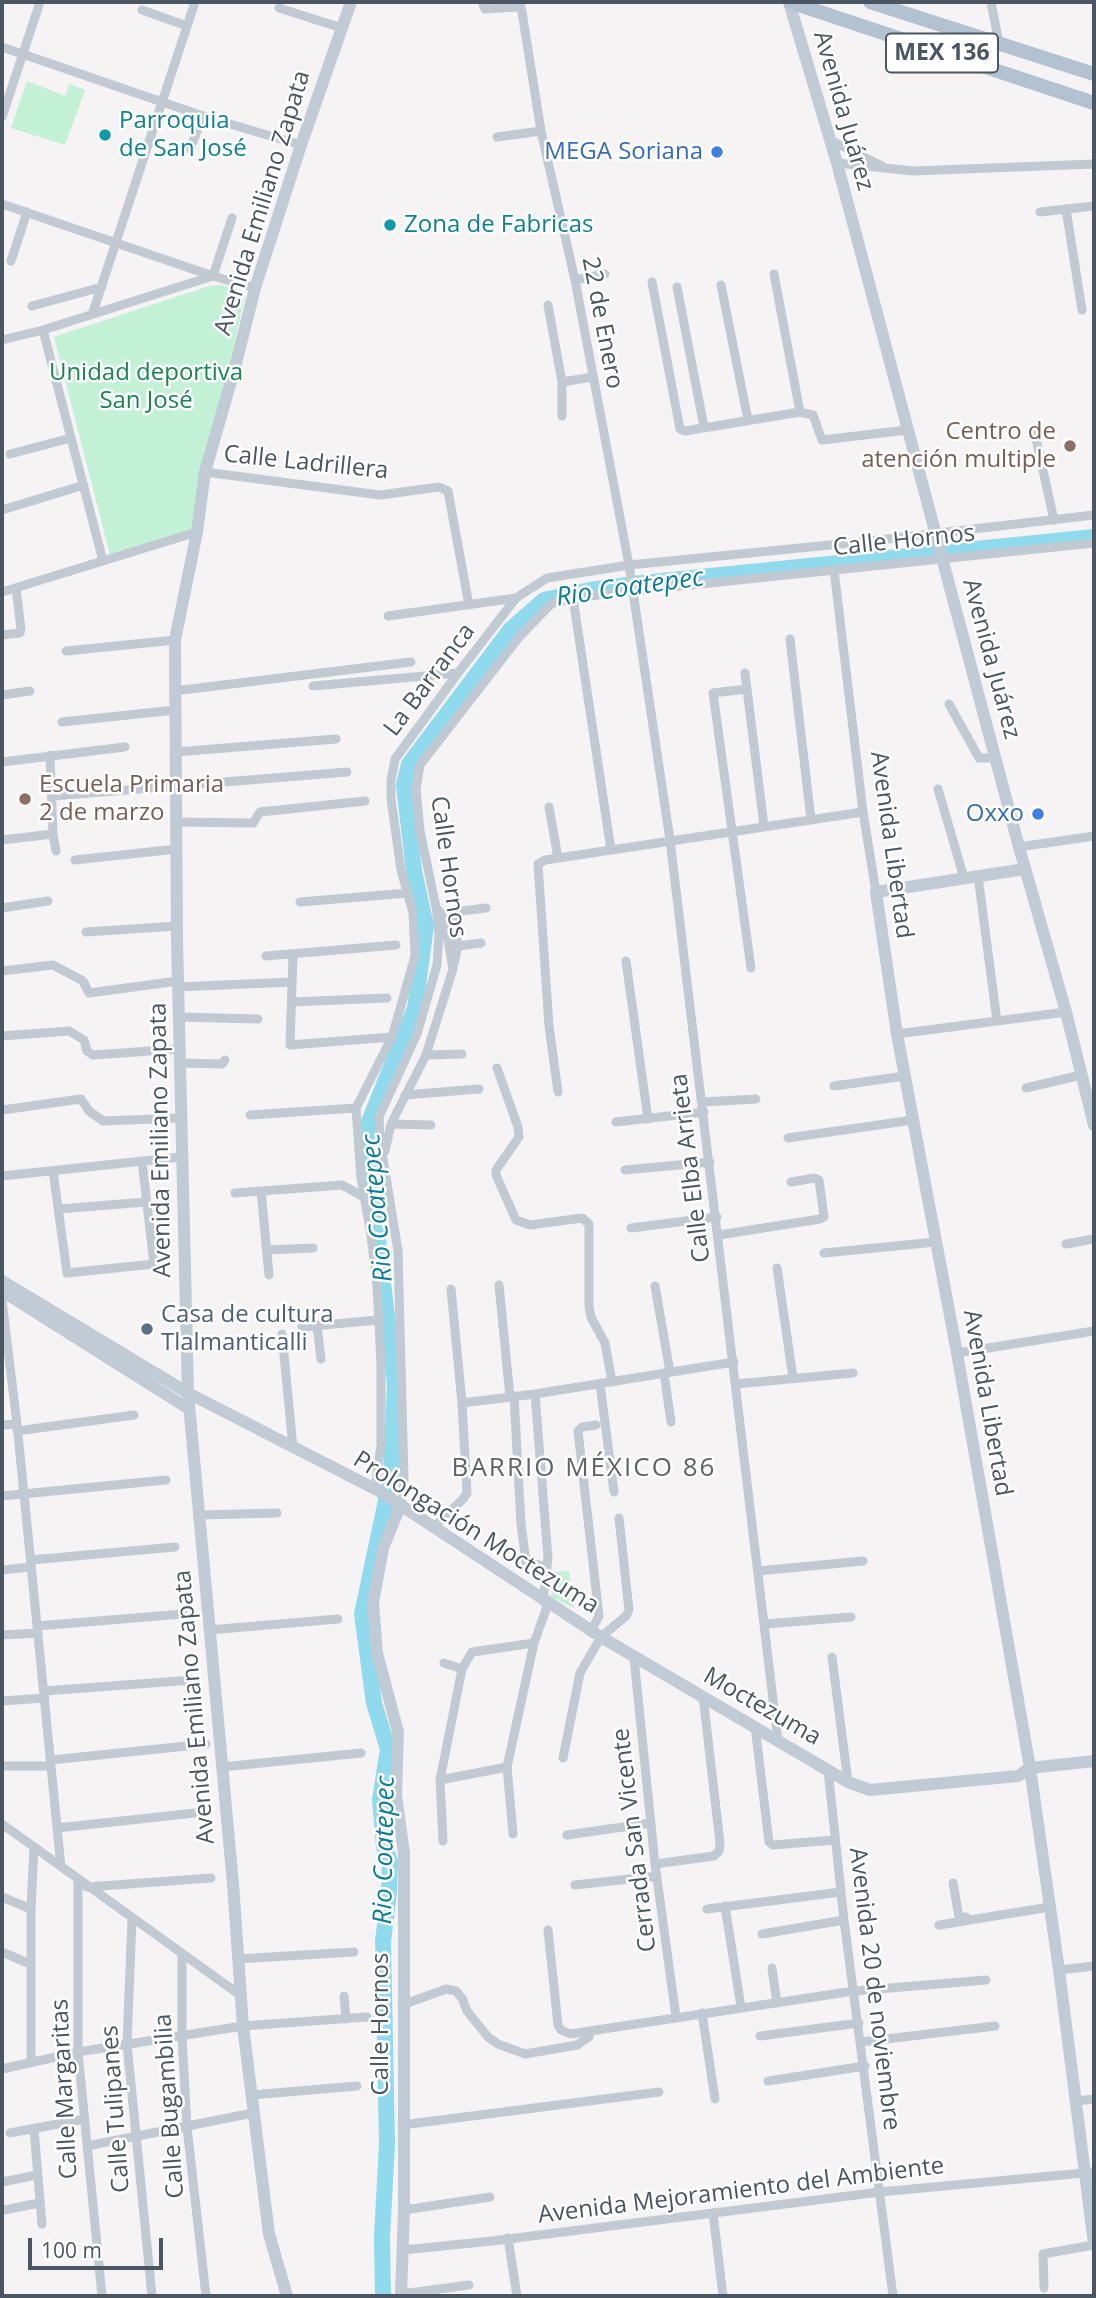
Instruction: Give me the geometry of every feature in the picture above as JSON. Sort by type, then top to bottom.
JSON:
[{"type":"main road","name":"MEX 136","points":[[790,2],[1094,103]]},
{"type":"main road","name":"MEX 136","points":[[870,2],[1094,74]]},
{"type":"street","points":[[2,117],[40,2]]},
{"type":"street","points":[[93,312],[195,2]]},
{"type":"street","name":"Avenida Emiliano Zapata","points":[[287,2296],[269,2234],[243,2026],[189,1409],[180,1118],[175,640],[197,532],[205,472],[255,288],[351,2]]},
{"type":"street","name":"22 de Enero","points":[[482,2],[485,9],[521,8],[541,131],[575,280],[633,590]]},
{"type":"street","name":"Avenida Juárez","points":[[790,2],[837,163],[1019,847],[1066,1012],[1094,1125]]},
{"type":"street","points":[[991,2],[999,43]]},
{"type":"street","points":[[279,8],[342,28]]},
{"type":"street","points":[[142,10],[187,26]]},
{"type":"street","points":[[2,47],[203,116],[301,145]]},
{"type":"street","points":[[190,149],[203,116]]},
{"type":"street","points":[[496,137],[541,131]]},
{"type":"street","points":[[830,140],[886,169]]},
{"type":"street","points":[[837,163],[914,171],[1094,164]]},
{"type":"street","points":[[2,204],[255,288]]},
{"type":"street","points":[[1040,212],[1094,206]]},
{"type":"street","points":[[1066,209],[1082,310]]},
{"type":"street","points":[[11,261],[27,212]]},
{"type":"street","points":[[213,276],[232,218]]},
{"type":"street","points":[[575,280],[605,274]]},
{"type":"street","points":[[774,274],[800,412]]},
{"type":"street","points":[[2,340],[43,330],[213,276]]},
{"type":"street","points":[[652,282],[680,429],[685,431],[800,412],[813,415],[822,440],[907,430]]},
{"type":"street","points":[[721,285],[748,420]]},
{"type":"street","points":[[32,306],[102,287]]},
{"type":"street","points":[[677,287],[704,427]]},
{"type":"street","points":[[548,305],[562,382],[562,416]]},
{"type":"street","points":[[43,330],[103,561]]},
{"type":"street","points":[[562,382],[593,377]]},
{"type":"street","points":[[1035,434],[1054,520]]},
{"type":"street","points":[[10,454],[71,438]]},
{"type":"street","name":"Calle Ladrillera","points":[[205,472],[380,495],[439,487],[448,491],[469,605]]},
{"type":"street","points":[[2,510],[84,485]]},
{"type":"street","name":"La Barranca","points":[[356,1108],[392,1037],[415,956],[414,913],[401,870],[391,799],[391,781],[396,759],[516,598],[547,578],[630,567],[937,538],[1094,515]]},
{"type":"street","points":[[2,592],[197,532]]},
{"type":"street","name":"Calle Hornos","points":[[401,2295],[404,2210],[404,1853],[396,1795],[398,1732],[377,1653],[373,1603],[383,1548],[399,1503],[404,1479],[398,1251],[379,1116],[417,1034],[437,965],[439,934],[436,907],[420,831],[416,789],[420,765],[520,636],[551,604],[573,598],[633,590],[1094,543]]},
{"type":"street","name":"Avenida Libertad","points":[[834,570],[863,812],[897,1034],[957,1353],[1030,1769],[1076,2101],[1089,2172],[1094,2245]]},
{"type":"street","points":[[2,635],[20,633],[16,588]]},
{"type":"street","name":"Calle Elba Arrieta","points":[[633,590],[670,841],[704,1107],[778,1741]]},
{"type":"street","points":[[388,616],[516,598]]},
{"type":"street","points":[[573,598],[611,850]]},
{"type":"street","points":[[790,639],[811,820]]},
{"type":"street","points":[[66,651],[175,640]]},
{"type":"street","points":[[174,691],[411,662]]},
{"type":"street","points":[[313,685],[458,673]]},
{"type":"street","points":[[745,673],[764,826]]},
{"type":"street","points":[[747,689],[713,693],[751,968]]},
{"type":"street","points":[[2,695],[30,691]]},
{"type":"street","points":[[949,704],[979,758],[995,758]]},
{"type":"street","points":[[62,722],[175,710]]},
{"type":"street","points":[[176,752],[336,739]]},
{"type":"street","points":[[2,762],[125,747]]},
{"type":"street","points":[[50,755],[56,851]]},
{"type":"street","points":[[52,796],[347,772]]},
{"type":"street","points":[[938,789],[971,877],[997,1021]]},
{"type":"street","points":[[176,822],[253,823],[260,813],[365,801]]},
{"type":"street","points":[[549,807],[558,858]]},
{"type":"street","points":[[558,1092],[549,1026],[538,863],[863,812]]},
{"type":"street","points":[[2,840],[53,834]]},
{"type":"street","points":[[1019,847],[1094,836]]},
{"type":"street","points":[[75,860],[177,849]]},
{"type":"street","points":[[876,892],[1025,869]]},
{"type":"street","points":[[300,902],[408,893]]},
{"type":"street","points":[[2,908],[48,901]]},
{"type":"street","points":[[436,907],[444,918],[453,969]]},
{"type":"street","points":[[384,1157],[391,1124],[426,1055],[453,969],[458,946],[453,912],[486,908]]},
{"type":"street","points":[[86,932],[177,926]]},
{"type":"street","points":[[458,946],[481,943]]},
{"type":"street","points":[[265,956],[396,945]]},
{"type":"street","points":[[293,955],[290,1045],[392,1037]]},
{"type":"street","points":[[626,961],[648,1119]]},
{"type":"street","points":[[2,971],[53,965],[83,981],[89,993],[178,984],[292,982]]},
{"type":"street","points":[[292,1002],[387,998]]},
{"type":"street","points":[[897,1034],[1066,1012]]},
{"type":"street","points":[[179,1017],[258,1019]]},
{"type":"street","points":[[2,1036],[69,1031],[84,1040],[87,1051],[93,1055],[179,1049]]},
{"type":"street","points":[[426,1055],[462,1054]]},
{"type":"street","points":[[179,1063],[222,1064],[225,1060]]},
{"type":"street","points":[[497,1068],[519,1137],[496,1170],[496,1175],[516,1220],[530,1225],[582,1218],[589,1224],[589,1306],[591,1317],[605,1343],[612,1382]]},
{"type":"street","points":[[1026,1088],[1081,1075]]},
{"type":"street","points":[[834,1086],[905,1076]]},
{"type":"street","points":[[405,1095],[479,1089]]},
{"type":"street","points":[[2,1110],[81,1099],[89,1111],[103,1121],[180,1118]]},
{"type":"street","points":[[616,1122],[648,1119],[756,1099]]},
{"type":"street","points":[[250,1115],[356,1108],[378,1320],[381,1446],[377,1490]]},
{"type":"street","points":[[788,1138],[913,1120]]},
{"type":"street","points":[[391,1124],[431,1125]]},
{"type":"street","points":[[2,1168],[2,1176],[181,1157]]},
{"type":"street","points":[[53,1171],[67,1273],[154,1265],[142,1161]]},
{"type":"street","points":[[625,1170],[710,1161]]},
{"type":"street","points":[[719,1235],[824,1217],[818,1180],[816,1178],[791,1182]]},
{"type":"street","points":[[235,1193],[342,1185],[364,1197]]},
{"type":"street","points":[[261,1191],[270,1275]]},
{"type":"street","points":[[60,1209],[146,1202]]},
{"type":"street","points":[[631,1228],[717,1217]]},
{"type":"street","points":[[1066,1244],[1094,1239]]},
{"type":"street","points":[[824,1253],[936,1242]]},
{"type":"street","points":[[267,1250],[313,1248]]},
{"type":"street","points":[[777,1268],[793,1378]]},
{"type":"street","name":"Prolongación Moctezuma","points":[[3,1285],[188,1393],[399,1503],[634,1658]]},
{"type":"street","name":"Prolongación Moctezuma","points":[[3,1285],[189,1409]]},
{"type":"street","points":[[499,1285],[526,1562],[547,1567]]},
{"type":"street","points":[[655,1286],[671,1422]]},
{"type":"street","points":[[434,1527],[467,1493],[451,1289]]},
{"type":"street","points":[[2,1300],[61,1867]]},
{"type":"street","points":[[302,1327],[378,1320]]},
{"type":"street","points":[[317,1326],[321,1359]]},
{"type":"street","points":[[957,1353],[1094,1331]]},
{"type":"street","points":[[282,1334],[293,1448]]},
{"type":"street","points":[[462,1403],[734,1362]]},
{"type":"street","points":[[736,1384],[853,1373]]},
{"type":"street","points":[[600,1384],[614,1492]]},
{"type":"street","points":[[513,1834],[507,1767],[534,1643],[546,1602],[547,1567],[535,1394]]},
{"type":"street","points":[[2,1425],[17,1427],[134,1415]]},
{"type":"street","points":[[564,1758],[580,1673],[596,1634],[599,1616],[578,1431],[582,1427],[596,1425]]},
{"type":"street","points":[[2,1496],[166,1480]]},
{"type":"street","points":[[199,1515],[277,1513]]},
{"type":"street","points":[[596,1634],[626,1616],[629,1610],[619,1518]]},
{"type":"street","points":[[2,1570],[31,1563],[175,1547]]},
{"type":"street","points":[[758,1571],[863,1561]]},
{"type":"street","points":[[2,1635],[183,1614]]},
{"type":"street","points":[[765,1624],[851,1617]]},
{"type":"street","points":[[209,1630],[338,1619]]},
{"type":"street","points":[[443,1841],[440,1780],[462,1669],[472,1652],[534,1643]]},
{"type":"street","points":[[832,1657],[848,1782]]},
{"type":"street","name":"Moctezuma","points":[[634,1658],[848,1782],[870,1790],[1018,1776],[1030,1769]]},
{"type":"street","name":"Cerrada San Vicente","points":[[634,1658],[655,1864],[676,2017]]},
{"type":"street","points":[[444,1663],[462,1669]]},
{"type":"street","points":[[2,1701],[44,1694],[192,1680]]},
{"type":"street","points":[[655,1864],[714,1856],[719,1851],[702,1696]]},
{"type":"street","points":[[755,1726],[769,1842],[773,1845],[835,1840]]},
{"type":"street","points":[[2,1766],[51,1763],[206,1744]]},
{"type":"street","points":[[222,1768],[360,1753]]},
{"type":"street","points":[[1030,1769],[1094,1761]]},
{"type":"street","points":[[440,1780],[507,1767]]},
{"type":"street","name":"Avenida 20 de noviembre","points":[[828,1770],[844,1920],[893,2296]]},
{"type":"street","points":[[57,1828],[204,1812]]},
{"type":"street","points":[[567,1835],[651,1823]]},
{"type":"street","points":[[2,1824],[240,1995]]},
{"type":"street","points":[[31,2063],[30,1964],[34,1847]]},
{"type":"street","points":[[575,1885],[657,1876]]},
{"type":"street","points":[[87,1886],[211,1878]]},
{"type":"street","name":"Calle Margaritas","points":[[78,1880],[78,2052],[102,2296]]},
{"type":"street","points":[[953,1883],[959,1917],[982,1916]]},
{"type":"street","points":[[707,1909],[841,1892]]},
{"type":"street","points":[[2,1897],[31,1909]]},
{"type":"street","points":[[725,1906],[741,2007]]},
{"type":"street","points":[[939,1925],[1050,1907]]},
{"type":"street","name":"Calle Tulipanes","points":[[132,1919],[127,2044],[152,2296]]},
{"type":"street","points":[[762,1934],[844,1920]]},
{"type":"street","points":[[548,1930],[558,2025],[561,2031],[570,2034],[853,1991],[986,1980]]},
{"type":"street","points":[[2,1952],[30,1964]]},
{"type":"street","points":[[237,1959],[354,1952]]},
{"type":"street","name":"Calle Bugambilia","points":[[182,1955],[182,2036],[187,2127],[206,2296]]},
{"type":"street","points":[[1059,1970],[1094,1966]]},
{"type":"street","points":[[772,1969],[778,2003]]},
{"type":"street","points":[[402,2005],[446,1989],[456,1991],[467,2011],[488,2037],[498,2044],[525,2054],[577,2045],[589,2037],[590,2031]]},
{"type":"street","points":[[344,1996],[346,2019]]},
{"type":"street","points":[[702,2013],[715,2099]]},
{"type":"street","points":[[2,2068],[78,2052],[243,2026],[367,2017]]},
{"type":"street","points":[[760,2036],[859,2023]]},
{"type":"street","points":[[862,2042],[995,2026]]},
{"type":"street","points":[[768,2081],[865,2066]]},
{"type":"street","points":[[252,2095],[357,2085]]},
{"type":"street","points":[[402,2125],[659,2092]]},
{"type":"street","points":[[1076,2101],[1094,2099]]},
{"type":"street","points":[[87,2146],[253,2113]]},
{"type":"street","points":[[9,2133],[84,2119]]},
{"type":"street","points":[[34,2129],[42,2224]]},
{"type":"street","name":"Avenida Mejoramiento del Ambiente","points":[[403,2250],[880,2192],[1089,2172]]},
{"type":"street","points":[[2,2182],[37,2175]]},
{"type":"street","points":[[404,2210],[490,2197]]},
{"type":"street","points":[[4,2210],[39,2203]]},
{"type":"street","points":[[713,2213],[723,2296]]},
{"type":"street","points":[[509,2238],[517,2296]]},
{"type":"street","points":[[1044,2288],[1043,2254],[1094,2245]]},
{"type":"street","points":[[401,2295],[469,2285]]},
{"type":"green space","points":[[27,81],[65,96],[69,84],[85,90],[65,145],[11,128]]},
{"type":"green space","name":"Unidad deportiva San José","points":[[221,285],[241,290],[245,296],[191,532],[110,555],[54,337],[209,286]]},
{"type":"green space","points":[[569,1571],[574,1608],[551,1597],[553,1572]]},
{"type":"waterway","name":"Rio Coatepec","points":[[383,2296],[382,2237],[387,2144],[383,1941],[390,1861],[384,1846],[380,1800],[388,1749],[374,1703],[362,1614],[391,1477],[395,1384],[370,1172],[368,1124],[415,1008],[426,926],[414,871],[404,785],[409,764],[510,630],[544,600],[642,583],[1094,537]]},
{"type":"place","name":"Parroquia de San José","points":[[105,135]]},
{"type":"place","name":"MEGA Soriana","points":[[717,152]]},
{"type":"place","name":"Zona de Fabricas","points":[[390,225]]},
{"type":"place","name":"Centro de atención multiple","points":[[1070,446]]},
{"type":"place","name":"Escuela Primaria 2 de marzo","points":[[25,799]]},
{"type":"place","name":"Oxxo","points":[[1038,814]]},
{"type":"place","name":"Casa de cultura Tlalmanticalli","points":[[147,1329]]},
{"type":"district","name":"BARRIO MÉXICO 86","points":[[584,1469]]}]
